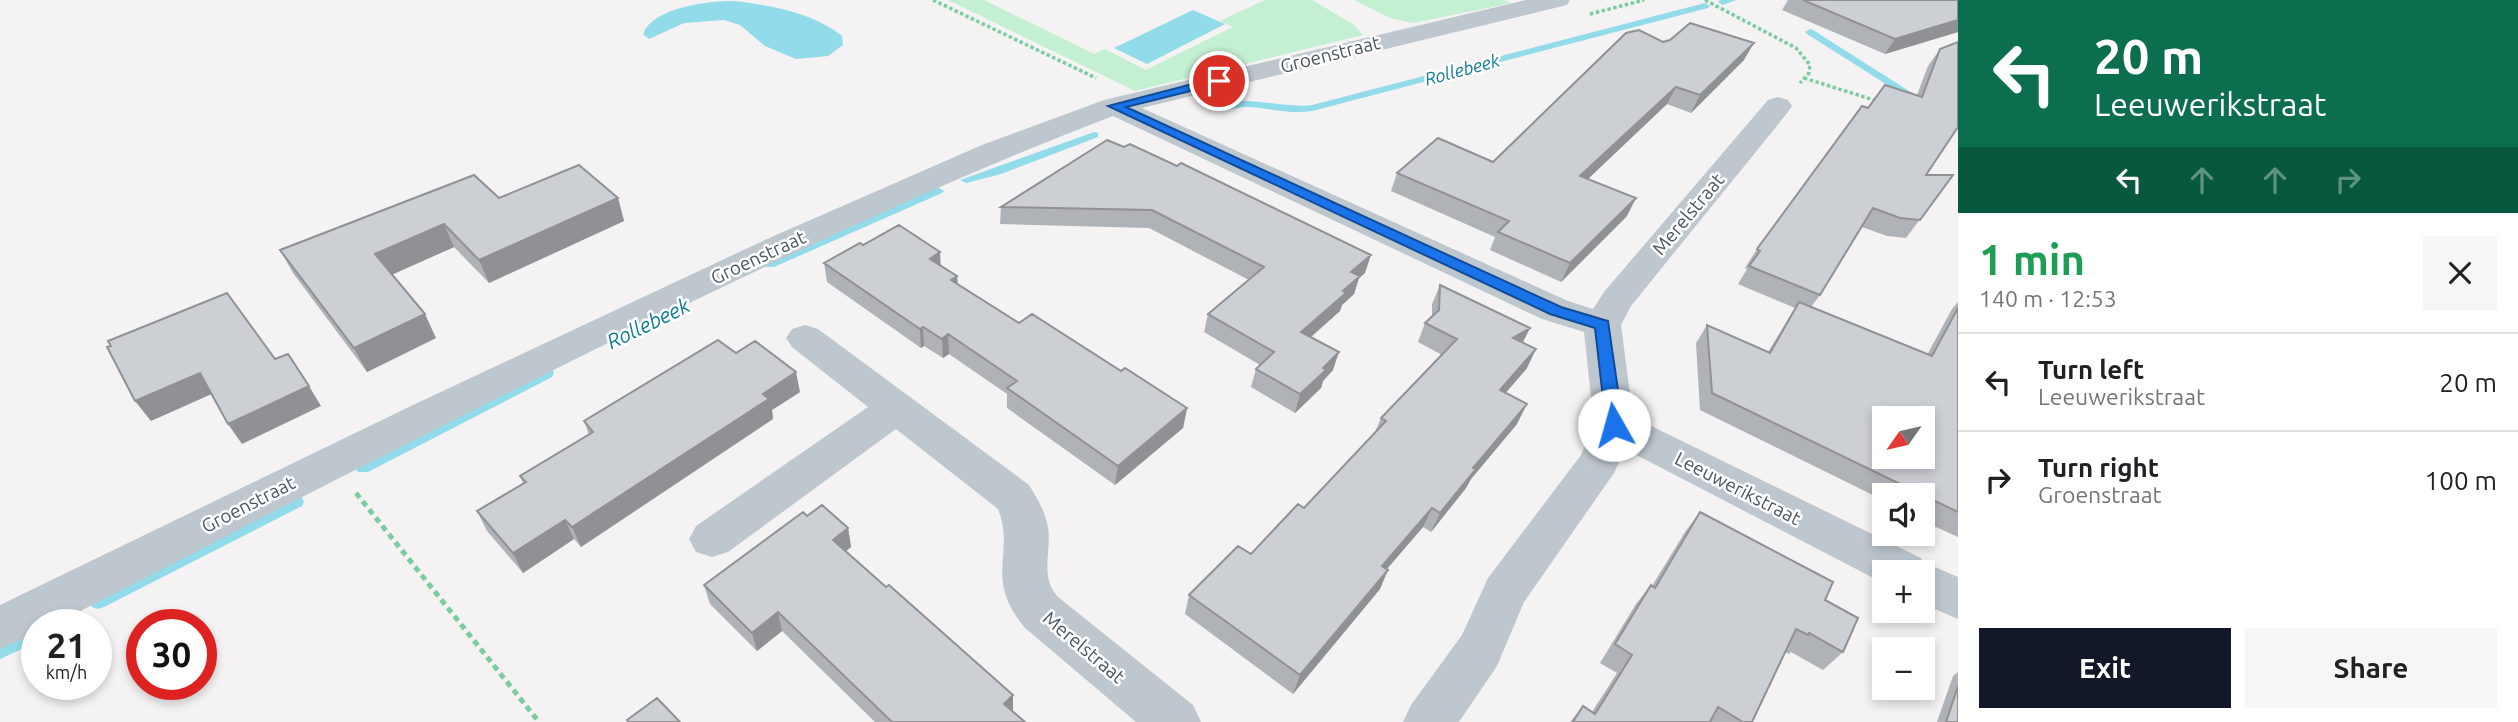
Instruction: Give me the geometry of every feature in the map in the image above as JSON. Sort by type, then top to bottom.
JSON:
[{"type":"street","name":"Groenstraat","points":[[0,628],[332,462],[779,246],[993,151],[1127,103],[1558,0]]},
{"type":"street","points":[[1127,103],[1555,310],[1602,325],[1614,425],[1599,462],[1506,592],[1480,650],[1429,722]]},
{"type":"street","name":"Merelstraat","points":[[1602,325],[1617,300],[1778,106]]},
{"type":"street","name":"Merelstraat","points":[[805,338],[1014,497],[1025,513],[1028,534],[1024,573],[1028,594],[1041,612],[1175,722]]},
{"type":"street","points":[[712,539],[897,407]]},
{"type":"street","name":"Leeuwerikstraat","points":[[1614,425],[1881,560]]},
{"type":"street","points":[[1935,588],[1958,599]]},
{"type":"path","points":[[933,0],[1127,103]]},
{"type":"path","points":[[1705,0],[1796,48],[1810,65],[1804,78],[1883,103]]},
{"type":"path","points":[[332,462],[539,722]]},
{"type":"green space","points":[[948,0],[984,0],[1094,54],[1105,49],[1146,70],[1233,27],[1220,21],[1265,0],[1312,0],[1353,24],[1363,35],[1135,91]]},
{"type":"green space","points":[[1354,0],[1503,0],[1512,3],[1413,23],[1390,18]]},
{"type":"water","points":[[733,1],[804,15],[842,36],[843,45],[828,56],[796,59],[765,46],[740,25],[724,20],[684,23],[649,39],[643,34],[658,17],[683,7]]},
{"type":"water","points":[[1193,10],[1225,24],[1147,64],[1114,48]]},
{"type":"building","points":[[1803,0],[1958,0],[1958,20],[1895,39]]},
{"type":"building","points":[[1690,23],[1754,43],[1700,95],[1676,87],[1580,176],[1636,198],[1570,263],[1498,232],[1509,221],[1397,173],[1438,138],[1493,162],[1626,33],[1639,30],[1663,42],[1670,40]]},
{"type":"building","points":[[1958,42],[1958,127],[1926,175],[1953,175],[1920,220],[1900,218],[1873,208],[1820,295],[1749,266],[1760,251],[1757,249],[1862,106],[1868,108],[1885,85],[1922,97],[1940,49]]},
{"type":"building","points":[[1107,140],[1124,147],[1130,144],[1177,166],[1181,163],[1371,255],[1351,272],[1360,276],[1343,291],[1346,293],[1301,332],[1339,352],[1323,368],[1326,370],[1300,394],[1256,369],[1274,352],[1208,314],[1264,267],[1152,210],[1001,207]]},
{"type":"building","points":[[579,165],[618,198],[479,260],[444,224],[375,254],[425,314],[354,348],[280,250],[474,175],[499,198]]},
{"type":"building","points":[[899,225],[940,252],[930,259],[957,276],[951,280],[1019,323],[1032,314],[1121,371],[1125,368],[1187,408],[1118,466],[1007,388],[1017,381],[948,334],[942,339],[923,327],[920,329],[824,263]]},
{"type":"building","points":[[1440,285],[1530,328],[1513,338],[1536,349],[1500,390],[1527,404],[1473,468],[1476,469],[1440,513],[1432,508],[1382,566],[1388,570],[1300,675],[1189,595],[1238,546],[1251,554],[1298,504],[1304,508],[1386,421],[1381,418],[1457,339],[1425,323],[1439,310]]},
{"type":"building","points":[[227,293],[275,359],[288,354],[309,386],[228,424],[200,373],[135,401],[107,347],[111,346],[108,341]]},
{"type":"building","points":[[1799,302],[1932,356],[1958,308],[1958,512],[1935,501],[1935,483],[1898,483],[1712,393],[1707,325],[1770,353]]},
{"type":"building","points":[[718,340],[736,353],[755,341],[796,372],[763,394],[769,399],[572,527],[565,520],[513,553],[477,511],[526,482],[520,476],[593,432],[584,421]]},
{"type":"building","points":[[822,505],[848,528],[833,540],[886,587],[889,585],[1013,695],[1004,704],[1025,722],[892,722],[778,612],[752,633],[704,585],[803,512],[807,516]]},
{"type":"building","points":[[1700,512],[1833,582],[1825,600],[1858,618],[1843,652],[1809,633],[1808,635],[1796,629],[1752,722],[1743,722],[1718,707],[1710,722],[1573,722],[1583,706],[1595,714],[1632,655],[1615,644],[1651,585],[1655,588]]},
{"type":"building","points":[[1958,686],[1958,722],[1946,722]]},
{"type":"building","points":[[657,698],[680,722],[627,720]]},
{"type":"waterway","name":"Rollebeek","points":[[1723,2],[1731,0]]},
{"type":"waterway","name":"Rollebeek","points":[[1216,107],[1246,104],[1299,110],[1312,108],[1705,6]]},
{"type":"waterway","name":"Rollebeek","points":[[1810,32],[1915,98]]},
{"type":"waterway","name":"Rollebeek","points":[[966,180],[997,172],[1094,135]]},
{"type":"waterway","name":"Rollebeek","points":[[770,264],[938,191]]},
{"type":"waterway","name":"Rollebeek","points":[[363,468],[547,373]]},
{"type":"waterway","name":"Rollebeek","points":[[98,602],[296,502]]},
{"type":"waterway","name":"Rollebeek","points":[[0,651],[21,641]]},
{"type":"route","points":[[1219,81],[1114,106],[1555,310],[1602,325],[1614,425]]}]
